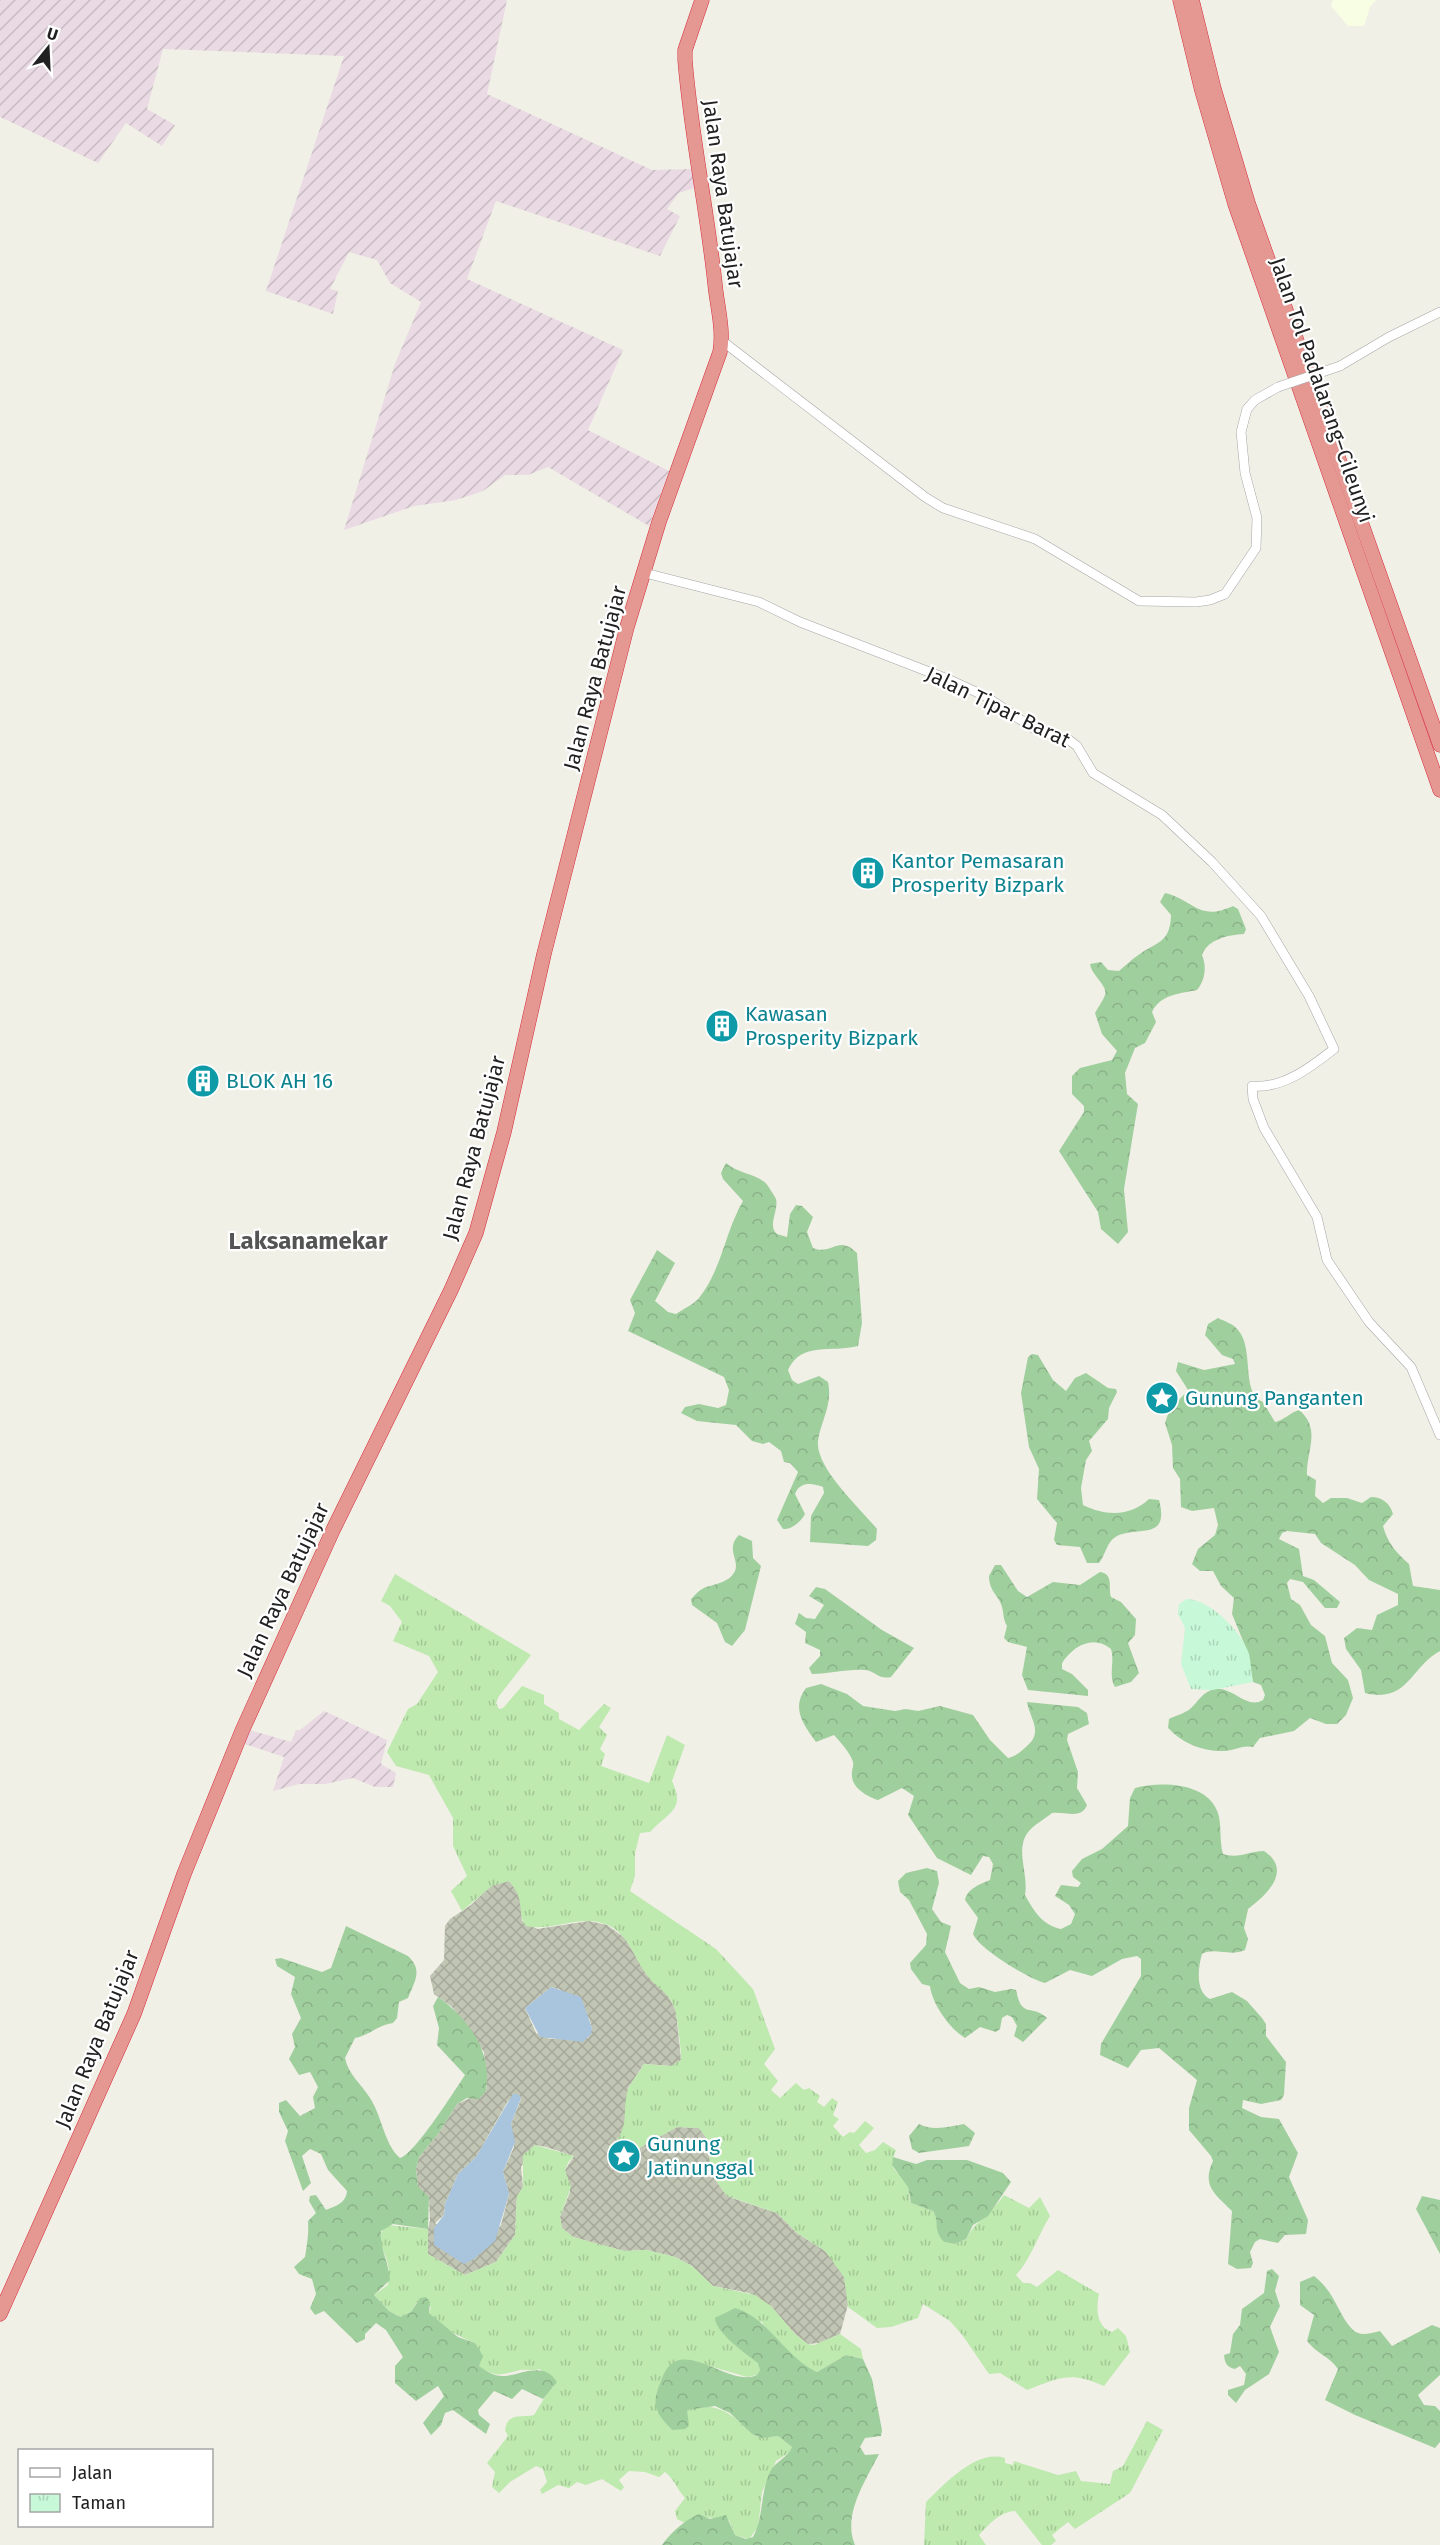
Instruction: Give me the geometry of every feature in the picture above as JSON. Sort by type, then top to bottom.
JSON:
[{"type":"highway","name":"Jalan Raya Batujajar","points":[[0,2314],[130,2024],[184,1874],[242,1731],[333,1530],[451,1290],[476,1233],[504,1132],[544,954],[619,661],[687,439],[708,392],[721,340],[712,251],[695,150],[685,60],[685,50],[702,0]]},
{"type":"highway","name":"Jalan Tol Padalarang–Cileunyi","points":[[1180,0],[1202,91],[1239,214],[1440,790]]},
{"type":"highway","name":"Jalan Tol Padalarang–Cileunyi","points":[[1192,0],[1214,89],[1248,203],[1339,452],[1440,746]]},
{"type":"street","points":[[721,340],[925,497],[943,508],[1035,539],[1146,603],[1196,603],[1225,594],[1256,548],[1257,532],[1241,439],[1242,421],[1255,400],[1278,387],[1340,366],[1389,337],[1440,312]]},
{"type":"street","name":"Jalan Tipar Barat","points":[[645,573],[759,602],[792,619],[950,680],[985,696],[1036,730],[1069,740],[1077,746],[1093,773],[1161,815],[1242,894],[1264,920],[1309,996],[1334,1049],[1312,1066],[1272,1086],[1252,1086],[1257,1112],[1317,1216],[1327,1260],[1369,1322],[1411,1367],[1440,1435]]},
{"type":"shaded area","points":[[0,0],[507,0],[487,94],[652,170],[693,169],[697,187],[679,193],[667,209],[680,216],[660,256],[496,201],[467,279],[623,350],[588,430],[669,471],[649,526],[548,467],[528,475],[505,475],[483,491],[456,500],[414,506],[344,530],[395,364],[421,302],[390,283],[377,260],[349,252],[330,289],[338,291],[333,314],[266,291],[344,56],[163,49],[147,109],[175,125],[162,146],[126,123],[98,163],[0,117]]},
{"type":"shaded area","points":[[1333,0],[1376,0],[1370,7],[1364,26],[1348,26],[1331,6]]},
{"type":"shaded area","points":[[324,1711],[387,1740],[381,1764],[396,1773],[393,1787],[375,1787],[353,1778],[325,1784],[299,1784],[273,1791],[284,1757],[242,1743],[246,1729],[291,1742],[296,1730],[300,1730]]},
{"type":"shaded area","points":[[509,1881],[520,1894],[522,1921],[537,1929],[589,1921],[607,1925],[625,1938],[646,1974],[665,1990],[676,2011],[681,2060],[671,2066],[644,2064],[628,2088],[626,2126],[621,2136],[609,2146],[628,2154],[677,2127],[699,2128],[708,2140],[711,2174],[724,2192],[732,2198],[777,2213],[797,2233],[825,2251],[835,2263],[844,2277],[849,2301],[840,2334],[819,2343],[808,2344],[795,2334],[771,2306],[749,2293],[713,2286],[692,2266],[675,2257],[647,2250],[624,2251],[573,2237],[562,2228],[560,2217],[570,2192],[565,2170],[574,2156],[546,2147],[535,2145],[521,2167],[523,2187],[517,2196],[515,2235],[496,2262],[465,2275],[428,2254],[426,2237],[430,2221],[429,2198],[418,2188],[416,2169],[419,2157],[438,2134],[457,2104],[486,2091],[487,2086],[484,2052],[452,2007],[434,1994],[430,1976],[444,1960],[445,1926],[450,1919],[471,1905],[492,1885]],"holes":[[[551,1987],[561,1990],[589,2018],[592,2028],[588,2038],[550,2039],[536,2033],[525,2008]],[[518,2094],[521,2099],[511,2124],[514,2147],[503,2172],[509,2194],[501,2225],[474,2259],[435,2223],[444,2215],[445,2204],[458,2174],[476,2157],[508,2101]]]},
{"type":"green space","points":[[1165,893],[1204,911],[1212,912],[1233,906],[1238,909],[1246,929],[1244,934],[1225,937],[1209,945],[1202,955],[1204,973],[1197,990],[1171,996],[1160,1002],[1152,1012],[1156,1022],[1145,1043],[1135,1048],[1125,1073],[1127,1094],[1138,1104],[1124,1189],[1128,1232],[1118,1244],[1101,1229],[1098,1212],[1059,1151],[1084,1112],[1084,1106],[1072,1094],[1072,1076],[1080,1068],[1112,1060],[1117,1051],[1102,1034],[1095,1013],[1105,991],[1090,964],[1101,962],[1108,970],[1119,971],[1161,941],[1168,932],[1171,915],[1160,902]]},
{"type":"green space","points":[[726,1163],[736,1170],[760,1179],[768,1186],[776,1199],[773,1227],[777,1234],[787,1237],[790,1214],[796,1205],[802,1206],[813,1217],[807,1232],[813,1248],[820,1250],[845,1245],[857,1253],[862,1323],[858,1346],[809,1352],[794,1361],[788,1370],[792,1380],[798,1384],[819,1376],[828,1382],[829,1398],[819,1433],[819,1452],[831,1475],[877,1529],[876,1540],[868,1546],[810,1542],[811,1516],[824,1493],[823,1487],[815,1485],[803,1485],[797,1490],[795,1494],[805,1514],[795,1525],[783,1529],[777,1520],[798,1472],[790,1463],[784,1462],[781,1451],[769,1442],[763,1444],[752,1441],[736,1425],[697,1421],[681,1413],[685,1407],[699,1404],[718,1408],[726,1405],[729,1390],[724,1377],[628,1331],[635,1313],[630,1300],[657,1250],[675,1263],[655,1301],[668,1312],[676,1314],[691,1305],[707,1287],[743,1201],[723,1179],[721,1173]]},
{"type":"green space","points":[[1218,1318],[1234,1326],[1243,1338],[1252,1390],[1263,1402],[1275,1422],[1299,1410],[1306,1417],[1311,1433],[1307,1475],[1316,1480],[1315,1496],[1323,1503],[1331,1498],[1347,1498],[1362,1503],[1371,1497],[1385,1501],[1393,1514],[1383,1526],[1393,1547],[1409,1564],[1413,1586],[1440,1590],[1440,1651],[1422,1665],[1400,1688],[1391,1693],[1379,1695],[1365,1693],[1361,1670],[1346,1649],[1344,1638],[1357,1628],[1372,1630],[1377,1615],[1398,1605],[1398,1594],[1369,1580],[1355,1565],[1321,1543],[1315,1534],[1287,1531],[1282,1533],[1279,1539],[1299,1549],[1303,1576],[1314,1580],[1340,1602],[1337,1608],[1325,1608],[1303,1582],[1290,1579],[1287,1583],[1291,1599],[1300,1605],[1311,1625],[1325,1636],[1332,1663],[1348,1680],[1353,1698],[1346,1715],[1337,1724],[1326,1724],[1310,1718],[1294,1731],[1260,1738],[1253,1747],[1225,1751],[1194,1746],[1168,1728],[1169,1719],[1188,1710],[1211,1690],[1221,1689],[1251,1702],[1263,1700],[1265,1695],[1261,1685],[1253,1682],[1248,1653],[1232,1614],[1234,1598],[1221,1586],[1213,1571],[1200,1571],[1192,1564],[1198,1549],[1215,1535],[1218,1525],[1214,1508],[1192,1511],[1181,1507],[1180,1479],[1173,1468],[1172,1445],[1165,1423],[1169,1411],[1188,1390],[1176,1371],[1178,1362],[1204,1370],[1235,1364],[1233,1359],[1222,1355],[1205,1335],[1208,1324]]},
{"type":"green space","points":[[1032,1354],[1038,1355],[1053,1380],[1066,1391],[1075,1378],[1086,1373],[1108,1388],[1116,1389],[1117,1392],[1109,1408],[1108,1419],[1089,1441],[1092,1451],[1086,1460],[1081,1488],[1083,1505],[1091,1509],[1117,1513],[1134,1509],[1149,1499],[1159,1500],[1160,1522],[1156,1527],[1117,1536],[1111,1541],[1099,1563],[1087,1563],[1080,1547],[1057,1545],[1054,1540],[1057,1523],[1037,1499],[1039,1469],[1029,1447],[1021,1393],[1028,1357]]},
{"type":"green space","points":[[739,1535],[752,1541],[753,1558],[761,1566],[745,1630],[732,1646],[725,1642],[717,1623],[692,1605],[691,1599],[704,1588],[722,1582],[733,1575],[736,1563],[733,1545]]},
{"type":"green space","points":[[995,1565],[1001,1565],[1018,1591],[1027,1597],[1053,1582],[1080,1585],[1100,1572],[1107,1575],[1111,1597],[1121,1602],[1136,1619],[1135,1635],[1128,1643],[1139,1673],[1131,1682],[1115,1687],[1112,1678],[1111,1649],[1097,1642],[1090,1642],[1078,1647],[1062,1663],[1062,1669],[1072,1674],[1088,1690],[1088,1696],[1028,1690],[1022,1675],[1027,1647],[1008,1642],[1004,1638],[1007,1626],[1001,1603],[989,1581]]},
{"type":"green space","points":[[395,1574],[531,1655],[499,1696],[496,1703],[499,1709],[503,1708],[522,1686],[544,1695],[544,1704],[559,1713],[559,1719],[579,1730],[604,1704],[611,1708],[599,1727],[607,1735],[600,1749],[605,1754],[601,1766],[649,1783],[667,1735],[685,1745],[672,1781],[676,1791],[676,1805],[669,1815],[650,1832],[640,1833],[635,1853],[635,1876],[630,1891],[716,1949],[753,1989],[775,2049],[764,2064],[778,2081],[771,2090],[780,2098],[796,2083],[804,2090],[809,2088],[820,2096],[817,2102],[824,2107],[832,2098],[838,2102],[833,2115],[839,2119],[833,2126],[843,2137],[850,2132],[854,2133],[865,2121],[874,2128],[859,2145],[866,2153],[875,2150],[883,2142],[896,2150],[893,2166],[907,2184],[911,2203],[933,2211],[939,2234],[944,2242],[955,2244],[966,2239],[1004,2195],[1029,2208],[1040,2197],[1050,2216],[1026,2262],[1016,2275],[1023,2283],[1030,2283],[1037,2287],[1058,2270],[1099,2294],[1098,2316],[1100,2321],[1107,2330],[1112,2332],[1118,2328],[1126,2336],[1130,2352],[1104,2386],[1074,2377],[1057,2379],[1027,2390],[1000,2373],[989,2374],[950,2321],[923,2304],[918,2318],[891,2327],[877,2328],[848,2307],[844,2277],[825,2251],[797,2233],[777,2213],[727,2196],[711,2174],[708,2140],[699,2128],[677,2127],[628,2154],[608,2147],[623,2128],[628,2089],[644,2064],[671,2066],[681,2060],[673,2004],[647,1975],[626,1941],[608,1925],[587,1921],[546,1927],[526,1926],[518,1895],[509,1881],[492,1886],[462,1911],[451,1891],[467,1876],[453,1846],[453,1818],[429,1775],[396,1766],[387,1752],[408,1709],[417,1704],[438,1672],[429,1656],[393,1641],[402,1622],[390,1606],[381,1601]]},
{"type":"green space","points":[[816,1587],[825,1589],[882,1630],[914,1648],[891,1677],[883,1677],[864,1670],[812,1674],[809,1668],[820,1656],[820,1650],[805,1643],[806,1632],[795,1624],[799,1613],[806,1618],[815,1619],[824,1605],[809,1596]]},
{"type":"green space","points":[[1187,1599],[1206,1605],[1233,1627],[1249,1654],[1253,1682],[1212,1690],[1191,1689],[1181,1664],[1185,1628],[1178,1614],[1179,1604]]},
{"type":"green space","points":[[821,1684],[847,1694],[863,1706],[895,1711],[906,1709],[918,1711],[940,1706],[973,1715],[990,1740],[1008,1758],[1016,1755],[1035,1735],[1027,1702],[1078,1707],[1087,1713],[1089,1724],[1068,1734],[1067,1740],[1078,1772],[1077,1788],[1087,1805],[1077,1814],[1052,1813],[1029,1831],[1023,1845],[1025,1895],[1039,1916],[1054,1927],[1061,1929],[1071,1924],[1075,1914],[1069,1905],[1055,1896],[1061,1885],[1078,1887],[1081,1883],[1073,1877],[1072,1871],[1082,1859],[1102,1849],[1128,1826],[1130,1798],[1135,1788],[1157,1785],[1182,1786],[1204,1795],[1213,1803],[1218,1813],[1223,1854],[1234,1856],[1264,1851],[1272,1858],[1277,1874],[1269,1890],[1248,1909],[1244,1928],[1248,1939],[1245,1950],[1234,1953],[1212,1951],[1202,1954],[1199,1979],[1202,1991],[1210,1999],[1232,1992],[1247,2001],[1266,2024],[1266,2036],[1286,2062],[1284,2095],[1281,2100],[1261,2104],[1243,2100],[1242,2108],[1261,2117],[1279,2119],[1298,2153],[1289,2177],[1308,2220],[1306,2234],[1285,2235],[1278,2243],[1260,2239],[1255,2242],[1250,2252],[1253,2263],[1251,2268],[1237,2269],[1228,2264],[1232,2211],[1212,2189],[1209,2177],[1213,2161],[1189,2130],[1189,2108],[1197,2080],[1159,2048],[1141,2050],[1128,2068],[1100,2055],[1101,2044],[1141,1976],[1141,1959],[1137,1956],[1122,1959],[1092,1976],[1070,1970],[1045,1983],[1017,1970],[994,1955],[973,1934],[978,1918],[965,1900],[971,1890],[990,1880],[993,1864],[989,1857],[983,1856],[971,1875],[937,1858],[908,1815],[914,1796],[902,1788],[878,1800],[858,1788],[853,1780],[853,1762],[845,1747],[834,1735],[816,1742],[800,1716],[799,1702],[806,1688]]},
{"type":"green space","points":[[927,1868],[937,1871],[939,1883],[932,1909],[941,1922],[951,1926],[945,1952],[960,1983],[969,1989],[979,1987],[995,1992],[1016,1990],[1018,1999],[1024,2008],[1047,2018],[1023,2042],[1014,2036],[1017,2026],[1012,2017],[1007,2015],[1002,2018],[1000,2029],[996,2032],[980,2027],[965,2038],[953,2029],[943,2015],[934,2000],[930,1986],[922,1984],[911,1969],[910,1963],[926,1945],[927,1934],[909,1900],[900,1892],[898,1881],[906,1873]]},
{"type":"green space","points":[[346,1926],[408,1956],[415,1966],[415,1981],[408,1998],[399,2002],[397,2018],[393,2023],[355,2038],[345,2058],[352,2074],[374,2105],[390,2145],[400,2158],[415,2146],[465,2075],[437,2045],[439,2028],[433,2006],[438,1997],[459,2015],[476,2037],[486,2063],[486,2091],[479,2099],[467,2098],[457,2104],[438,2134],[419,2157],[416,2169],[418,2187],[429,2197],[428,2229],[393,2224],[381,2231],[381,2243],[390,2280],[374,2295],[389,2311],[400,2317],[411,2312],[420,2298],[426,2297],[430,2302],[429,2313],[458,2337],[475,2343],[483,2356],[479,2366],[494,2375],[512,2375],[540,2370],[552,2376],[557,2382],[543,2399],[522,2389],[512,2399],[494,2391],[478,2410],[479,2415],[490,2424],[486,2434],[453,2410],[445,2413],[441,2425],[431,2435],[423,2423],[444,2396],[438,2386],[416,2401],[395,2383],[395,2366],[403,2357],[386,2330],[376,2323],[365,2334],[365,2339],[357,2343],[324,2311],[315,2315],[310,2308],[316,2294],[312,2279],[299,2274],[294,2267],[305,2257],[308,2221],[316,2213],[309,2201],[310,2196],[316,2195],[326,2210],[343,2201],[347,2191],[328,2170],[321,2154],[310,2149],[302,2156],[311,2183],[303,2191],[285,2141],[288,2131],[279,2112],[279,2103],[286,2100],[300,2116],[315,2108],[313,2097],[318,2087],[310,2072],[299,2075],[289,2059],[295,2047],[292,2034],[301,2018],[291,1994],[295,1977],[277,1966],[275,1959],[281,1958],[322,1972],[331,1968]]},
{"type":"green space","points":[[919,2124],[935,2128],[964,2124],[975,2133],[969,2146],[919,2153],[912,2149],[909,2136]]},
{"type":"green space","points":[[535,2145],[574,2156],[565,2170],[571,2187],[560,2217],[562,2228],[573,2237],[624,2251],[647,2250],[675,2257],[692,2266],[713,2286],[755,2295],[771,2306],[795,2334],[808,2344],[814,2345],[840,2334],[861,2349],[863,2359],[846,2355],[817,2372],[801,2363],[786,2350],[761,2321],[740,2347],[759,2363],[760,2370],[757,2375],[747,2377],[696,2362],[657,2411],[672,2430],[686,2415],[687,2410],[711,2407],[731,2415],[755,2435],[778,2436],[792,2447],[790,2452],[776,2461],[762,2492],[758,2527],[749,2539],[735,2535],[729,2520],[694,2516],[685,2523],[677,2519],[675,2511],[685,2498],[665,2472],[659,2477],[645,2472],[629,2471],[619,2480],[624,2487],[621,2491],[602,2479],[586,2485],[577,2482],[569,2488],[558,2485],[542,2494],[540,2490],[547,2482],[543,2469],[536,2466],[510,2482],[499,2493],[492,2487],[495,2472],[487,2463],[508,2436],[505,2430],[509,2420],[534,2415],[549,2390],[554,2387],[540,2369],[499,2374],[484,2370],[478,2366],[475,2343],[444,2327],[429,2313],[431,2307],[417,2302],[411,2312],[400,2317],[389,2311],[374,2295],[388,2285],[389,2268],[380,2239],[387,2225],[428,2229],[428,2254],[465,2275],[496,2262],[515,2235],[517,2196],[523,2187],[523,2155]]},
{"type":"green space","points":[[893,2157],[916,2164],[927,2160],[967,2160],[1003,2173],[1011,2182],[988,2216],[973,2225],[966,2239],[955,2244],[944,2242],[938,2233],[933,2211],[911,2203],[908,2187],[892,2165]]},
{"type":"green space","points":[[1422,2196],[1440,2200],[1440,2254],[1416,2209]]},
{"type":"green space","points":[[1272,2269],[1279,2276],[1275,2291],[1280,2306],[1270,2327],[1279,2352],[1269,2374],[1245,2390],[1236,2403],[1228,2395],[1228,2390],[1244,2385],[1246,2374],[1240,2366],[1235,2369],[1228,2366],[1224,2355],[1230,2353],[1233,2334],[1240,2325],[1242,2309],[1264,2293],[1267,2271]]},
{"type":"green space","points":[[1314,2276],[1328,2290],[1343,2317],[1356,2332],[1366,2334],[1380,2331],[1392,2346],[1432,2325],[1440,2328],[1440,2375],[1418,2395],[1424,2405],[1435,2406],[1440,2411],[1440,2442],[1435,2448],[1325,2400],[1338,2369],[1307,2341],[1314,2315],[1300,2305],[1300,2282]]},
{"type":"green space","points":[[735,2308],[758,2320],[795,2357],[817,2372],[846,2355],[863,2359],[872,2379],[882,2430],[881,2436],[865,2438],[860,2447],[865,2455],[879,2454],[862,2486],[853,2510],[851,2522],[855,2545],[662,2545],[679,2527],[699,2514],[710,2519],[726,2515],[735,2535],[746,2539],[753,2537],[770,2472],[792,2447],[778,2436],[761,2438],[752,2434],[730,2413],[715,2406],[687,2410],[689,2426],[685,2429],[672,2430],[657,2410],[656,2397],[661,2381],[669,2366],[679,2360],[691,2360],[732,2375],[745,2377],[757,2375],[760,2370],[758,2363],[732,2342],[716,2324],[715,2318]]},
{"type":"green space","points":[[1147,2421],[1163,2430],[1130,2493],[1075,2529],[1068,2522],[1052,2535],[1056,2541],[1051,2545],[1042,2545],[1015,2511],[999,2516],[979,2535],[986,2545],[924,2545],[926,2502],[972,2463],[994,2457],[1005,2458],[1005,2463],[1013,2465],[1014,2461],[1058,2475],[1076,2471],[1081,2481],[1110,2484],[1113,2471],[1123,2466]]},
{"type":"water","points":[[551,1987],[581,1997],[592,2028],[591,2034],[583,2042],[540,2037],[525,2008]]},
{"type":"water","points":[[513,2094],[518,2094],[521,2098],[511,2124],[515,2142],[503,2172],[509,2194],[495,2241],[474,2259],[464,2264],[434,2245],[434,2228],[444,2215],[445,2204],[458,2174],[476,2157]]},
{"type":"place","name":"Kantor Pemasaran Prosperity Bizpark","points":[[868,873]]},
{"type":"place","name":"Kawasan Prosperity Bizpark","points":[[722,1026]]},
{"type":"place","name":"BLOK AH 16","points":[[203,1081]]},
{"type":"place","name":"Gunung Panganten","points":[[1162,1398]]},
{"type":"place","name":"Gunung Jatinunggal","points":[[624,2156]]},
{"type":"district","name":"Laksanamekar","points":[[308,1241]]}]
